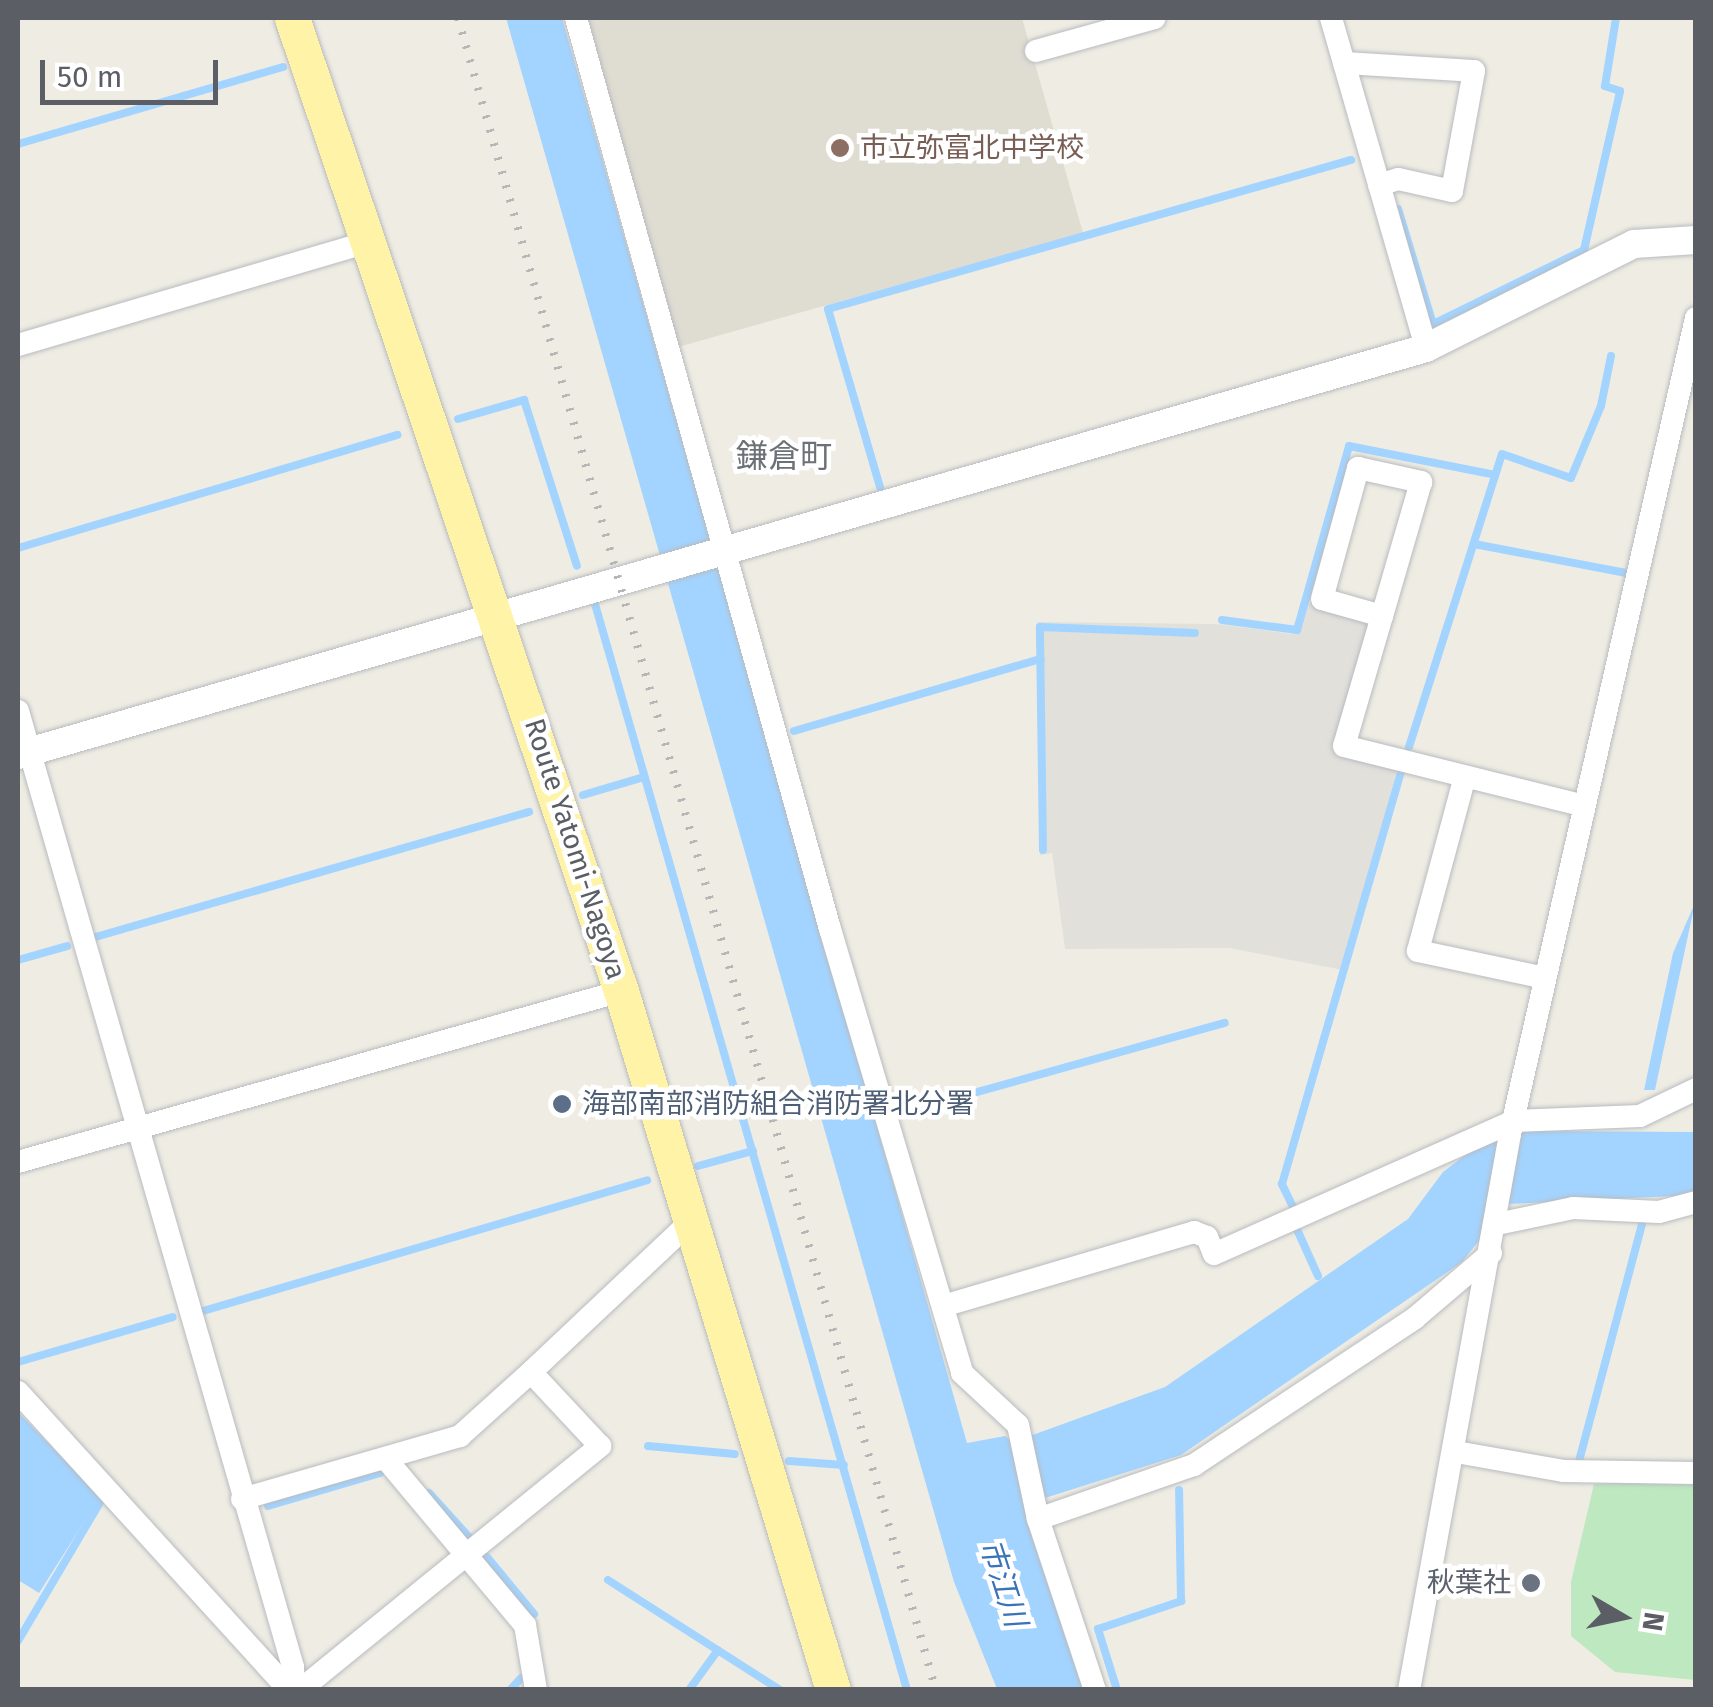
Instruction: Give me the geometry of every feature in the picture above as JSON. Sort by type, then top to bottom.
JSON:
[{"type":"main road","name":"Route Yatomi-Nagoya","points":[[292,18],[364,243],[498,614],[621,991],[833,1690]]},
{"type":"street","points":[[576,18],[720,550],[962,1373],[1019,1430],[1038,1519],[1096,1690]]},
{"type":"street","points":[[1036,51],[1155,18]]},
{"type":"street","points":[[1331,18],[1426,348]]},
{"type":"street","points":[[1344,63],[1474,70],[1452,192],[1398,179],[1379,185]]},
{"type":"street","points":[[23,754],[1426,348],[1634,244],[1696,240]]},
{"type":"street","points":[[18,344],[364,243]]},
{"type":"street","points":[[1409,1690],[1456,1452],[1512,1128],[1696,318]]},
{"type":"street","points":[[1382,616],[1322,599],[1358,468],[1421,482],[1382,616],[1344,746],[1464,780],[1584,806]]},
{"type":"street","points":[[18,711],[23,754],[294,1667],[294,1690]]},
{"type":"street","points":[[1464,780],[1418,951],[1545,978]]},
{"type":"street","points":[[18,1162],[621,991]]},
{"type":"street","points":[[943,1306],[1194,1232],[1207,1237],[1214,1254],[1512,1128],[1640,1116],[1696,1090]]},
{"type":"street","points":[[1497,1224],[1573,1208],[1659,1212],[1696,1202]]},
{"type":"street","points":[[242,1498],[460,1436],[690,1221]]},
{"type":"street","points":[[1038,1519],[1194,1465],[1430,1307],[1491,1254]]},
{"type":"street","points":[[294,1690],[600,1446],[531,1372]]},
{"type":"street","points":[[18,1392],[294,1690]]},
{"type":"street","points":[[1456,1452],[1564,1471],[1696,1473]]},
{"type":"street","points":[[386,1459],[464,1558],[525,1625],[536,1690]]},
{"type":"shaded area","name":"市立弥富北中学校","points":[[584,18],[1022,18],[1083,233],[678,347]]},
{"type":"shaded area","points":[[1301,601],[1363,619],[1370,630],[1334,750],[1397,769],[1343,970],[1229,948],[1065,949],[1052,853],[1040,855],[1038,622],[1217,624],[1292,634]]},
{"type":"green space","points":[[1695,1479],[1695,1680],[1615,1672],[1571,1636],[1571,1582],[1594,1484]]},
{"type":"water","name":"市江川","points":[[506,18],[562,18],[967,1443],[1005,1436],[1013,1442],[1165,1387],[1408,1219],[1443,1172],[1468,1153],[1523,1131],[1695,1132],[1695,1195],[1508,1204],[1462,1262],[1181,1455],[1026,1504],[1084,1689],[997,1689],[954,1582]]},
{"type":"water","points":[[1695,903],[1655,1090],[1644,1090],[1673,953]]},
{"type":"water","points":[[18,1412],[100,1497],[39,1593],[18,1580]]},
{"type":"waterway","points":[[1398,209],[1433,324],[1584,250],[1620,91],[1605,86],[1616,18]]},
{"type":"waterway","points":[[18,144],[283,67]]},
{"type":"waterway","points":[[880,487],[828,309],[1351,160]]},
{"type":"waterway","points":[[1409,747],[1502,454],[1571,478],[1601,406],[1611,356]]},
{"type":"waterway","points":[[458,419],[524,400],[577,566]]},
{"type":"waterway","points":[[18,548],[398,435]]},
{"type":"waterway","points":[[1222,620],[1297,630],[1349,446],[1495,475]]},
{"type":"waterway","points":[[1474,544],[1626,573]]},
{"type":"waterway","points":[[595,604],[907,1690]]},
{"type":"waterway","points":[[1043,850],[1040,627],[1195,633]]},
{"type":"waterway","points":[[794,731],[1041,659]]},
{"type":"waterway","points":[[1294,1209],[1282,1184],[1400,774]]},
{"type":"waterway","points":[[583,795],[644,777]]},
{"type":"waterway","points":[[92,938],[529,812]]},
{"type":"waterway","points":[[18,960],[67,946]]},
{"type":"waterway","points":[[902,1113],[1225,1023]]},
{"type":"waterway","points":[[698,1166],[753,1151]]},
{"type":"waterway","points":[[203,1311],[647,1180]]},
{"type":"waterway","points":[[1579,1461],[1642,1224]]},
{"type":"waterway","points":[[1295,1225],[1318,1276]]},
{"type":"waterway","points":[[18,1362],[173,1317]]},
{"type":"waterway","points":[[648,1446],[735,1454]]},
{"type":"waterway","points":[[789,1461],[844,1465]]},
{"type":"waterway","points":[[268,1506],[380,1473]]},
{"type":"waterway","points":[[1117,1690],[1098,1629],[1181,1601],[1179,1490]]},
{"type":"waterway","points":[[429,1493],[469,1537]]},
{"type":"waterway","points":[[18,1641],[102,1499]]},
{"type":"waterway","points":[[487,1557],[534,1614]]},
{"type":"waterway","points":[[608,1580],[780,1690]]},
{"type":"waterway","points":[[689,1690],[718,1650]]},
{"type":"waterway","points":[[510,1690],[521,1678]]},
{"type":"railway","points":[[458,18],[936,1690]]},
{"type":"place","name":"市立弥富北中学校","points":[[840,148]]},
{"type":"place","name":"海部南部消防組合消防署北分署","points":[[562,1104]]},
{"type":"place","name":"秋葉社","points":[[1531,1583]]},
{"type":"district","name":"鎌倉町","points":[[784,456]]}]
